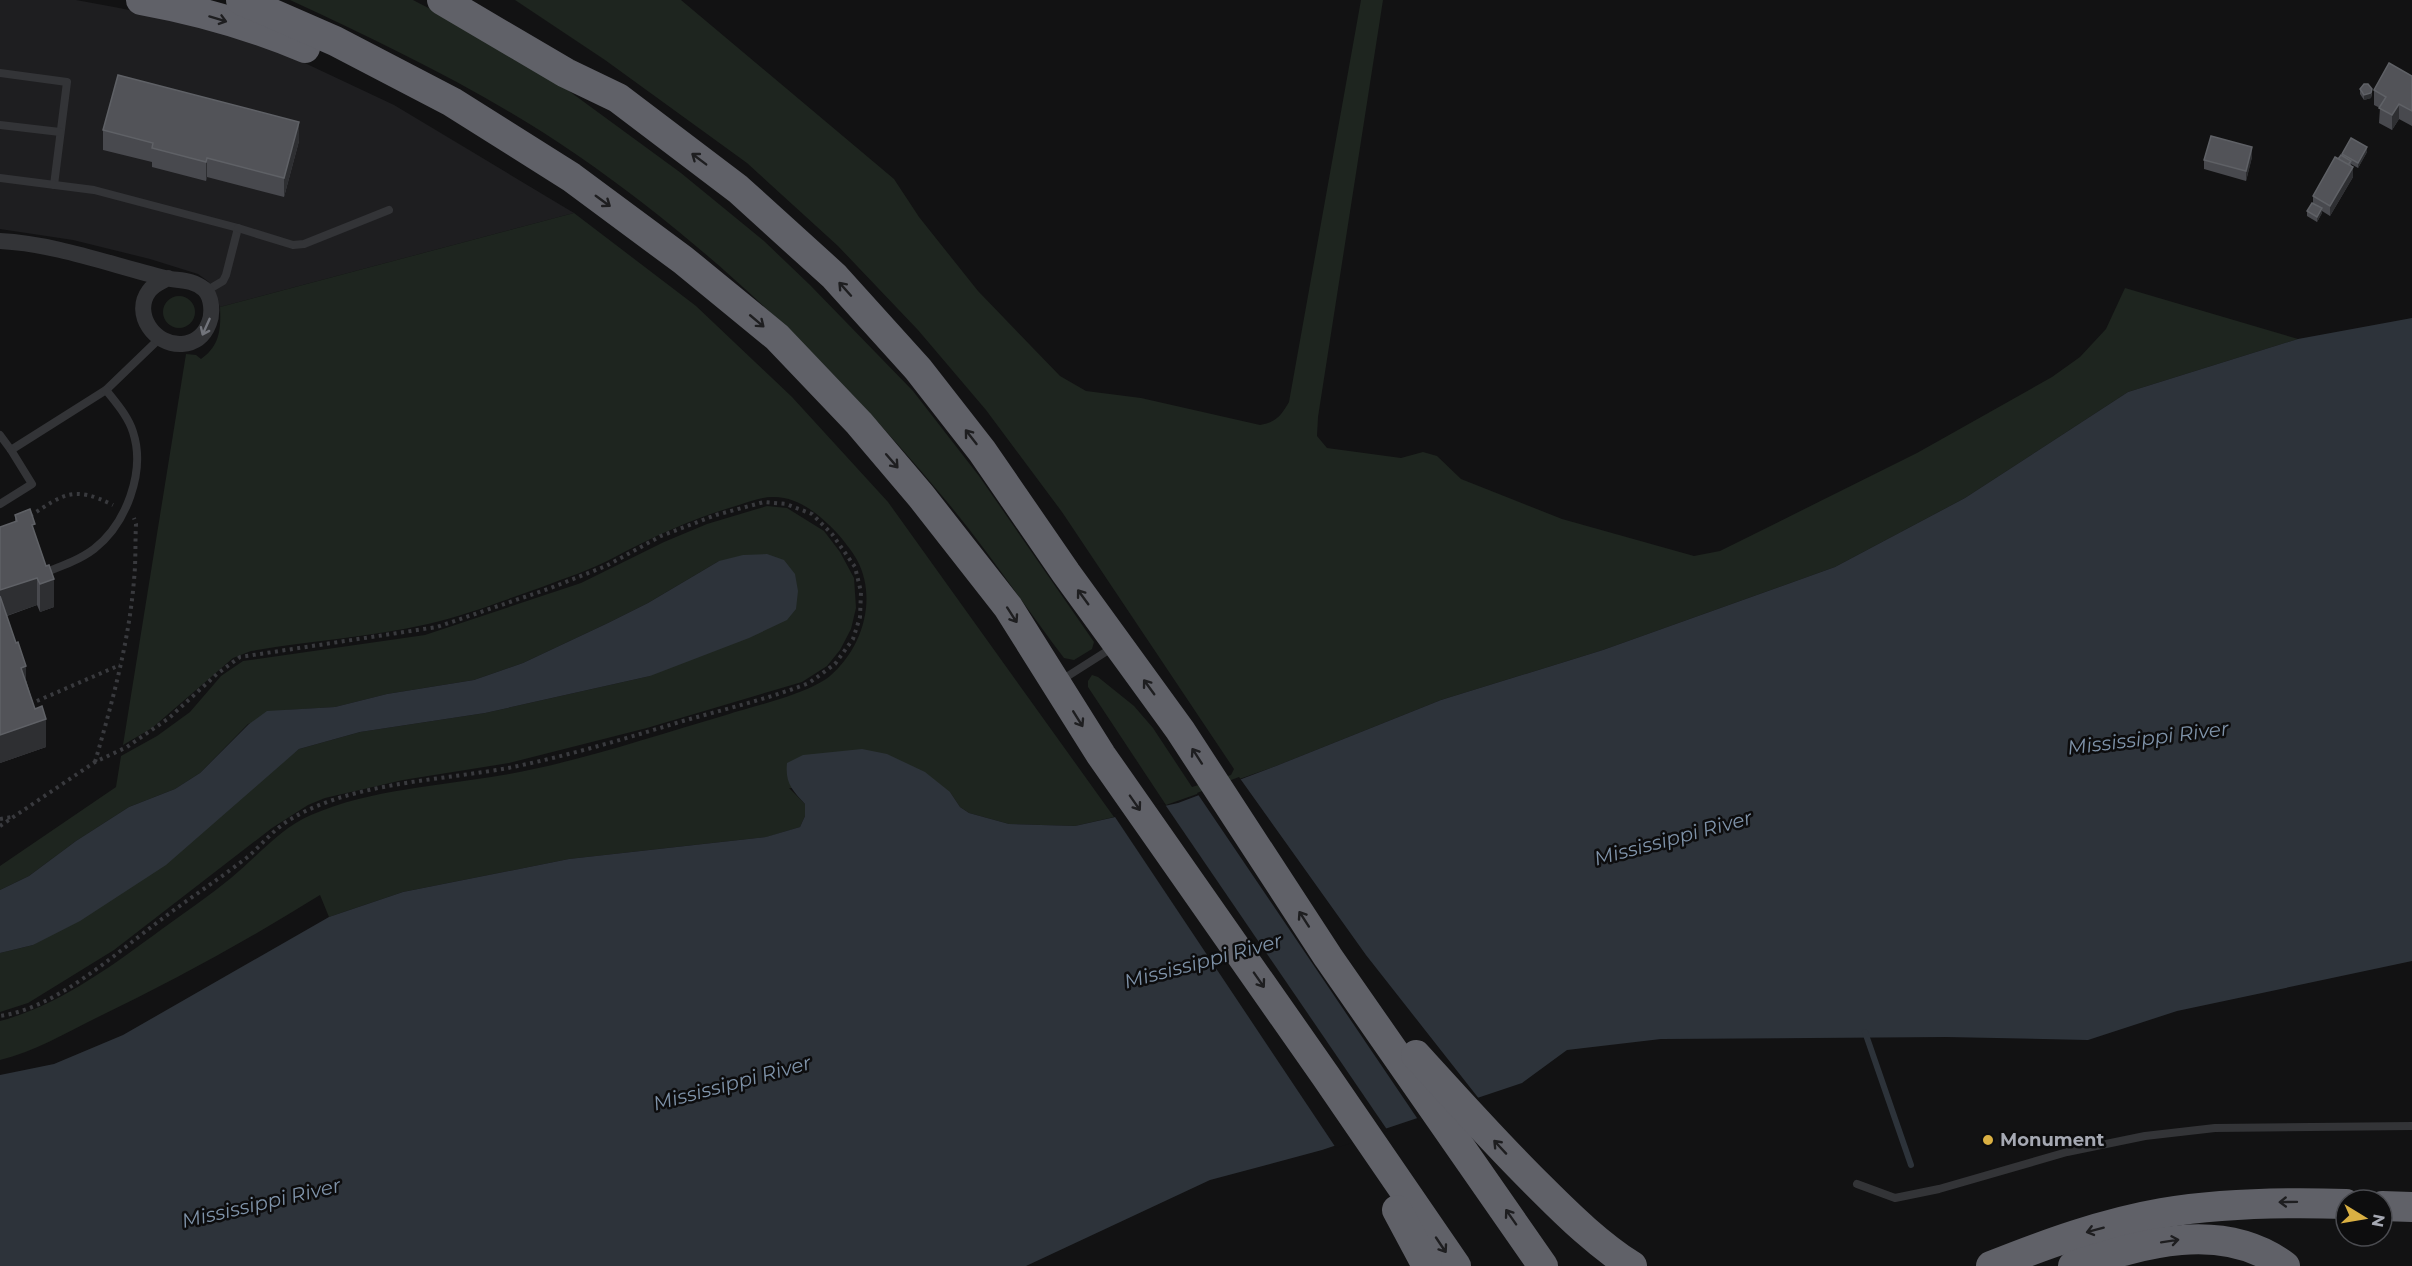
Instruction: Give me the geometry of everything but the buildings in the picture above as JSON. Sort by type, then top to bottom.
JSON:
[{"type":"highway","points":[[141,0],[177,6],[284,39],[415,96],[571,177]]},
{"type":"highway","points":[[241,0],[335,41],[452,102],[571,177],[683,260],[777,337],[851,414],[921,496],[1008,607],[1101,755],[1456,1266]]},
{"type":"highway","points":[[442,0],[566,73],[618,98],[729,182],[834,276],[918,369],[982,451],[1180,730],[1328,957],[1543,1266]]},
{"type":"highway","points":[[480,0],[518,24],[566,73]]},
{"type":"highway","points":[[1328,957],[1502,1149],[1569,1216],[1632,1266]]},
{"type":"highway","points":[[1325,1075],[1427,1266]]},
{"type":"highway","points":[[1991,1266],[2086,1233],[2161,1214],[2244,1204],[2334,1204]]},
{"type":"highway","points":[[2394,1206],[2412,1207]]},
{"type":"highway","points":[[2073,1266],[2168,1241],[2199,1238],[2224,1240],[2251,1247],[2274,1257],[2285,1266]]},
{"type":"street","points":[[0,241],[99,259],[168,278],[196,283],[206,291],[212,310],[209,323],[202,336],[191,343],[180,345],[159,339],[146,323],[144,310],[147,292],[155,284],[168,278]]},
{"type":"lane","points":[[0,73],[67,82],[54,184]]},
{"type":"lane","points":[[0,125],[60,132]]},
{"type":"lane","points":[[0,178],[94,190],[293,245],[304,244],[389,210]]},
{"type":"lane","points":[[206,291],[223,281],[238,228]]},
{"type":"lane","points":[[11,450],[106,390],[159,339]]},
{"type":"lane","points":[[39,574],[78,560],[95,548],[110,533],[126,508],[134,482],[136,457],[133,433],[122,410],[106,390]]},
{"type":"lane","points":[[0,435],[32,484],[0,504]]},
{"type":"lane","points":[[1056,683],[1118,644]]},
{"type":"lane","points":[[1857,1184],[1895,1198],[1939,1189],[2067,1152],[2145,1136],[2215,1128],[2412,1126]]},
{"type":"path","points":[[25,519],[61,495],[78,494],[126,508],[136,524],[134,580],[120,665],[95,762]]},
{"type":"path","points":[[0,826],[95,762],[127,747],[170,718],[217,674],[240,657],[437,627],[606,566],[661,536],[764,502],[786,504],[812,514],[832,534],[855,567],[861,592],[860,617],[853,639],[835,664],[809,683],[559,757],[494,771],[389,787],[312,808],[282,825],[251,854],[153,926],[122,952],[64,990],[34,1006],[0,1016]]},
{"type":"path","points":[[24,706],[120,665]]},
{"type":"path","points":[[0,819],[15,816]]},
{"type":"shaded area","points":[[0,0],[76,0],[209,26],[292,57],[394,105],[574,213],[220,307],[209,282],[198,274],[150,259],[73,240],[0,229]]},
{"type":"shaded area","points":[[290,0],[413,0],[488,39],[569,91],[681,173],[764,241],[913,391],[979,476],[1094,642],[1092,649],[1074,660],[1064,658],[974,536],[902,449],[817,358],[772,314],[677,231],[577,155],[508,111],[401,53]]},
{"type":"shaded area","points":[[515,0],[681,0],[894,179],[919,217],[978,291],[1060,376],[1086,391],[1141,398],[1260,425],[1278,418],[1289,402],[1361,0],[1383,0],[1318,417],[1317,436],[1327,448],[1401,458],[1423,452],[1437,456],[1461,479],[1562,519],[1694,556],[1720,551],[1917,453],[2052,377],[2080,357],[2106,329],[2125,288],[2298,339],[2128,392],[1965,498],[1835,567],[1603,650],[1441,700],[1276,766],[1166,805],[1088,687],[1088,681],[1092,675],[1098,677],[1134,706],[1153,728],[1192,787],[1231,775],[1234,769],[1062,512],[986,410],[918,330],[838,246],[747,163],[605,60]]},
{"type":"shaded area","points":[[574,213],[696,306],[792,397],[888,502],[1114,817],[1075,826],[1009,824],[969,813],[960,807],[950,792],[789,788],[805,804],[805,816],[800,827],[767,837],[569,859],[403,892],[329,917],[320,895],[238,944],[153,990],[49,1042],[0,1060],[0,1021],[44,1005],[105,970],[223,885],[289,827],[311,815],[357,799],[406,789],[503,775],[560,763],[795,694],[830,676],[851,652],[863,623],[866,607],[863,575],[857,560],[837,533],[816,513],[791,500],[768,497],[690,522],[587,570],[457,616],[384,632],[251,651],[233,658],[152,728],[123,745],[186,354],[196,355],[201,359],[216,343],[220,307]]},
{"type":"shaded area","points":[[179,296],[191,300],[195,312],[191,324],[179,328],[167,324],[163,312],[167,300]]},
{"type":"shaded area","points":[[767,506],[787,508],[824,531],[840,552],[854,578],[856,608],[851,629],[840,650],[827,666],[802,682],[647,728],[509,763],[403,780],[325,798],[308,805],[272,828],[114,950],[28,1003],[0,1012],[0,953],[33,945],[261,780],[299,749],[360,732],[485,713],[650,676],[719,561],[648,603],[608,623],[523,663],[474,680],[387,694],[335,707],[287,710],[248,724],[200,773],[175,789],[129,807],[76,841],[29,876],[0,890],[0,866],[116,787],[121,756],[157,736],[190,712],[221,676],[243,661],[425,635],[581,583],[664,542],[707,524]]},
{"type":"water","name":"Mississippi River","points":[[2412,318],[2412,961],[2177,1011],[2088,1040],[1946,1037],[1661,1039],[1567,1050],[1522,1083],[1322,1150],[1210,1180],[1026,1266],[0,1266],[0,1075],[54,1064],[123,1035],[329,917],[403,892],[569,859],[766,837],[800,827],[805,816],[805,804],[790,786],[787,763],[803,755],[862,749],[887,754],[925,772],[950,792],[960,807],[969,813],[1009,824],[1075,826],[1178,803],[1441,700],[1603,650],[1835,567],[1965,498],[2128,392],[2298,339]]},
{"type":"water","points":[[767,554],[784,560],[795,574],[798,591],[796,609],[787,620],[749,638],[650,676],[485,713],[360,732],[299,749],[166,865],[80,921],[33,945],[0,953],[0,890],[29,876],[76,841],[129,807],[175,789],[200,773],[249,724],[267,711],[335,707],[387,694],[474,680],[523,663],[608,623],[648,603],[719,561],[743,555]]},
{"type":"pier","points":[[1239,777],[1366,955],[1480,1100],[1419,1121],[1197,793]]},
{"type":"pier","points":[[1164,803],[1388,1131],[1336,1148],[1113,814]]},
{"type":"waterway","points":[[1865,1032],[1911,1165]]},
{"type":"place","name":"Monument","points":[[1988,1140]]}]
